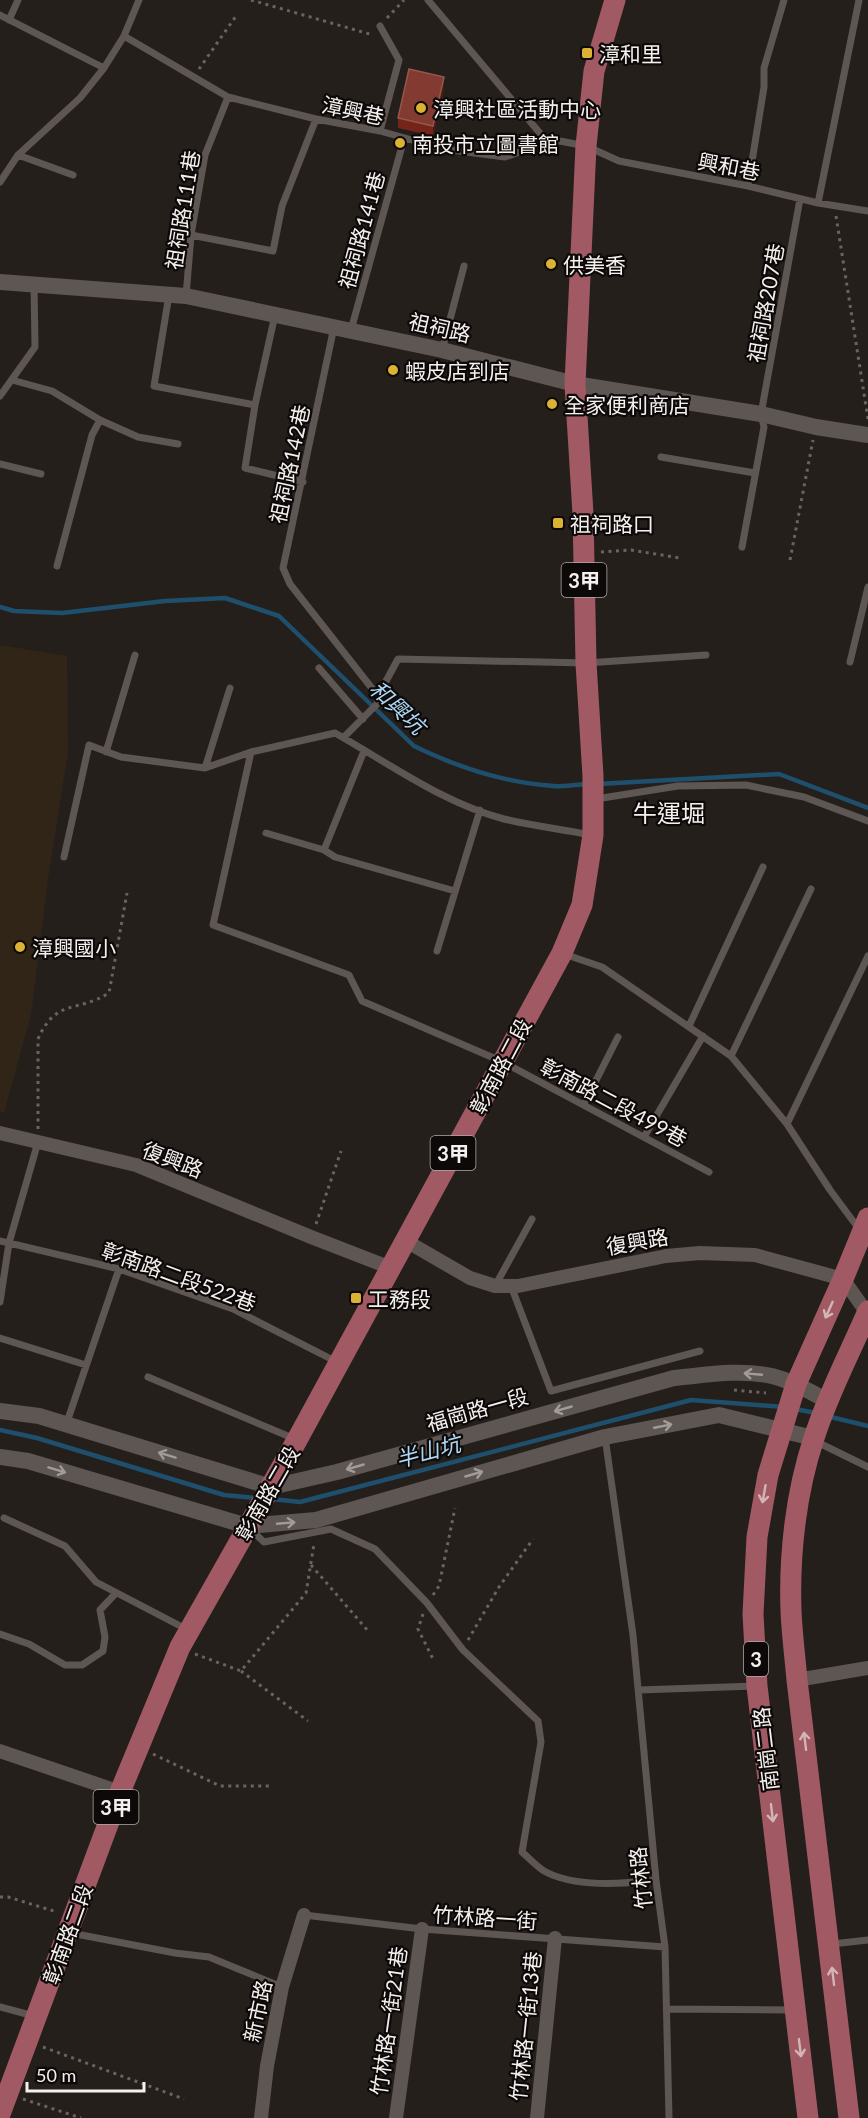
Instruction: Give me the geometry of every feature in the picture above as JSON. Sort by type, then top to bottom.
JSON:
[{"type":"main road","name":"彰南路二段","points":[[0,2114],[120,1792],[184,1639],[392,1268],[562,953],[582,905],[593,835],[593,789],[575,384],[586,146],[594,71],[615,0]]},
{"type":"main road","name":"南崗二路","points":[[808,2118],[757,1686],[753,1614],[757,1538],[768,1475],[796,1384],[866,1230]]},
{"type":"main road","name":"南崗二路","points":[[849,2118],[797,1680],[791,1610],[794,1548],[801,1482],[813,1438],[868,1313]]},
{"type":"street","name":"祖祠路","points":[[0,282],[186,296],[442,350],[575,384],[761,414],[816,427],[868,435]]},
{"type":"street","name":"復興路","points":[[0,1133],[136,1165],[392,1268]]},
{"type":"street","name":"復興路","points":[[406,1241],[470,1278],[495,1286],[511,1286],[666,1256],[700,1253],[756,1255],[843,1279]]},
{"type":"street","points":[[843,1279],[868,1313]]},
{"type":"street","name":"福崗路一段","points":[[0,1411],[39,1416],[66,1425],[260,1506],[337,1472],[674,1378],[731,1372],[771,1376],[796,1384],[828,1401]]},
{"type":"street","name":"福崗路一段","points":[[0,1456],[260,1506],[316,1520],[604,1437],[718,1415],[813,1438]]},
{"type":"street","points":[[797,1680],[868,1668]]},
{"type":"street","points":[[0,1751],[120,1792]]},
{"type":"street","name":"新市路","points":[[261,2118],[267,2066],[282,1987],[304,1915]]},
{"type":"street","name":"竹林路一街21巷","points":[[396,2118],[422,1929]]},
{"type":"street","name":"竹林路一街13巷","points":[[537,2118],[555,1938]]},
{"type":"lane","points":[[9,20],[18,0]]},
{"type":"lane","points":[[0,182],[18,155],[80,98],[104,68],[124,36],[139,0]]},
{"type":"lane","points":[[428,0],[544,138],[586,146]]},
{"type":"lane","points":[[748,186],[764,87],[764,68],[784,0]]},
{"type":"lane","points":[[818,203],[859,0]]},
{"type":"lane","points":[[0,15],[104,68]]},
{"type":"lane","points":[[380,26],[399,60],[380,131]]},
{"type":"lane","name":"漳興巷","points":[[124,36],[228,98],[316,119],[380,131],[444,149],[505,157],[525,150],[544,138]]},
{"type":"lane","name":"祖祠路111巷","points":[[186,296],[191,235],[206,155],[228,98]]},
{"type":"lane","points":[[191,235],[273,251],[282,206],[316,119]]},
{"type":"lane","name":"祖祠路141巷","points":[[351,330],[404,139]]},
{"type":"lane","name":"興和巷","points":[[586,146],[619,161],[748,186],[818,203],[868,211]]},
{"type":"lane","points":[[18,155],[73,175]]},
{"type":"lane","name":"祖祠路207巷","points":[[742,547],[764,427],[761,414],[800,199]]},
{"type":"lane","points":[[442,350],[464,266]]},
{"type":"lane","points":[[0,396],[35,347],[34,285]]},
{"type":"lane","points":[[168,295],[154,386],[255,405]]},
{"type":"lane","points":[[275,315],[255,405],[245,468],[303,482]]},
{"type":"lane","name":"祖祠路142巷","points":[[334,326],[303,482],[283,568],[290,584],[377,700]]},
{"type":"lane","points":[[12,380],[52,391],[100,420],[138,437],[178,444]]},
{"type":"lane","points":[[57,566],[92,435],[100,420]]},
{"type":"lane","points":[[661,456],[755,473]]},
{"type":"lane","points":[[0,464],[41,474]]},
{"type":"lane","points":[[850,662],[868,587]]},
{"type":"lane","points":[[344,738],[363,719],[377,700],[398,659],[586,663],[706,655]]},
{"type":"lane","points":[[106,752],[135,656]]},
{"type":"lane","points":[[319,668],[363,719]]},
{"type":"lane","points":[[204,768],[230,688]]},
{"type":"lane","points":[[64,857],[89,745],[121,757],[204,768],[251,752],[336,733],[414,780],[480,810],[504,819],[593,835]]},
{"type":"lane","points":[[324,850],[364,751]]},
{"type":"lane","name":"彰南路二段499巷","points":[[251,752],[213,925],[349,975],[362,1001],[502,1062],[709,1172]]},
{"type":"lane","points":[[593,789],[746,785],[804,797],[868,821]]},
{"type":"lane","points":[[437,951],[480,810]]},
{"type":"lane","points":[[266,833],[324,850],[335,857],[455,891]]},
{"type":"lane","points":[[688,1026],[763,867]]},
{"type":"lane","points":[[731,1056],[810,889]]},
{"type":"lane","points":[[562,953],[602,967],[731,1056],[787,1124],[830,1190],[866,1230]]},
{"type":"lane","points":[[787,1124],[868,956]]},
{"type":"lane","points":[[644,1137],[703,1036]]},
{"type":"lane","points":[[584,1104],[618,1037]]},
{"type":"lane","points":[[0,1302],[9,1243],[38,1141]]},
{"type":"lane","points":[[495,1286],[532,1219]]},
{"type":"lane","name":"彰南路二段522巷","points":[[0,1241],[120,1269],[233,1309],[339,1363]]},
{"type":"lane","points":[[66,1425],[120,1269]]},
{"type":"lane","points":[[511,1286],[551,1391],[700,1351]]},
{"type":"lane","points":[[0,1338],[86,1365]]},
{"type":"lane","points":[[148,1377],[297,1440]]},
{"type":"lane","name":"竹林路","points":[[604,1437],[633,1635],[656,1880],[665,1947],[669,2118]]},
{"type":"lane","points":[[813,1438],[820,1444],[868,1467]]},
{"type":"lane","points":[[260,1506],[264,1542],[330,1529],[375,1549],[427,1603],[463,1650],[538,1721],[541,1742],[522,1852],[543,1870],[566,1879],[620,1884],[656,1880]]},
{"type":"lane","points":[[4,1518],[65,1546],[96,1582],[184,1639]]},
{"type":"lane","points":[[0,1634],[29,1644],[65,1665],[82,1665],[103,1651],[105,1637],[100,1610],[116,1593]]},
{"type":"lane","points":[[639,1690],[757,1686]]},
{"type":"lane","name":"竹林路一街","points":[[304,1915],[422,1929],[665,1947]]},
{"type":"lane","points":[[70,1925],[139,1946],[209,1957],[282,1987]]},
{"type":"lane","points":[[829,1944],[868,1941]]},
{"type":"lane","points":[[0,2007],[37,2016]]},
{"type":"lane","points":[[668,2009],[796,2010]]},
{"type":"path","points":[[251,0],[373,35],[404,0]]},
{"type":"path","points":[[194,77],[236,16]]},
{"type":"path","points":[[835,206],[868,419]]},
{"type":"path","points":[[790,560],[816,427]]},
{"type":"path","points":[[584,553],[631,550],[680,558]]},
{"type":"path","points":[[38,1141],[38,1039],[44,1026],[61,1010],[97,1000],[109,993],[127,893]]},
{"type":"path","points":[[311,1237],[341,1151]]},
{"type":"path","points":[[433,1659],[418,1629],[427,1603],[439,1586],[455,1508]]},
{"type":"path","points":[[240,1671],[306,1593],[316,1532]]},
{"type":"path","points":[[463,1650],[499,1587],[533,1539]]},
{"type":"path","points":[[311,1565],[369,1632]]},
{"type":"path","points":[[184,1639],[240,1671],[308,1721]]},
{"type":"path","points":[[138,1747],[220,1786],[270,1786]]},
{"type":"path","points":[[0,1897],[8,1897],[70,1925]]},
{"type":"path","points":[[27,2041],[100,2066],[184,2099]]},
{"type":"path","points":[[7,2093],[81,2118]]},
{"type":"shaded area","name":"漳興國小","points":[[0,645],[67,656],[68,752],[48,879],[31,1014],[4,1113],[0,1112]]},
{"type":"building","name":"漳興社區活動中心","points":[[409,69],[444,77],[433,126],[398,118]]},
{"type":"waterway","name":"和興坑","points":[[0,607],[14,611],[62,613],[165,601],[225,598],[279,616],[414,746],[447,761],[500,778],[554,786],[587,784]]},
{"type":"waterway","name":"和興坑","points":[[598,784],[779,774],[868,808]]},
{"type":"waterway","name":"半山坑","points":[[272,1499],[300,1502],[691,1400],[784,1407]]},
{"type":"waterway","name":"半山坑","points":[[795,1409],[816,1413]]},
{"type":"waterway","name":"半山坑","points":[[827,1416],[868,1426]]},
{"type":"waterway","name":"半山坑","points":[[0,1430],[37,1438],[224,1495],[257,1498]]},
{"type":"place","name":"漳和里","points":[[587,53]]},
{"type":"place","name":"漳興社區活動中心","points":[[421,108]]},
{"type":"place","name":"南投市立圖書館","points":[[400,143]]},
{"type":"place","name":"供美香","points":[[551,264]]},
{"type":"place","name":"蝦皮店到店","points":[[393,370]]},
{"type":"place","name":"全家便利商店","points":[[552,404]]},
{"type":"place","name":"祖祠路口","points":[[558,523]]},
{"type":"place","name":"漳興國小","points":[[20,947]]},
{"type":"place","name":"工務段","points":[[356,1298]]},
{"type":"district","name":"牛運堀","points":[[669,812]]}]
